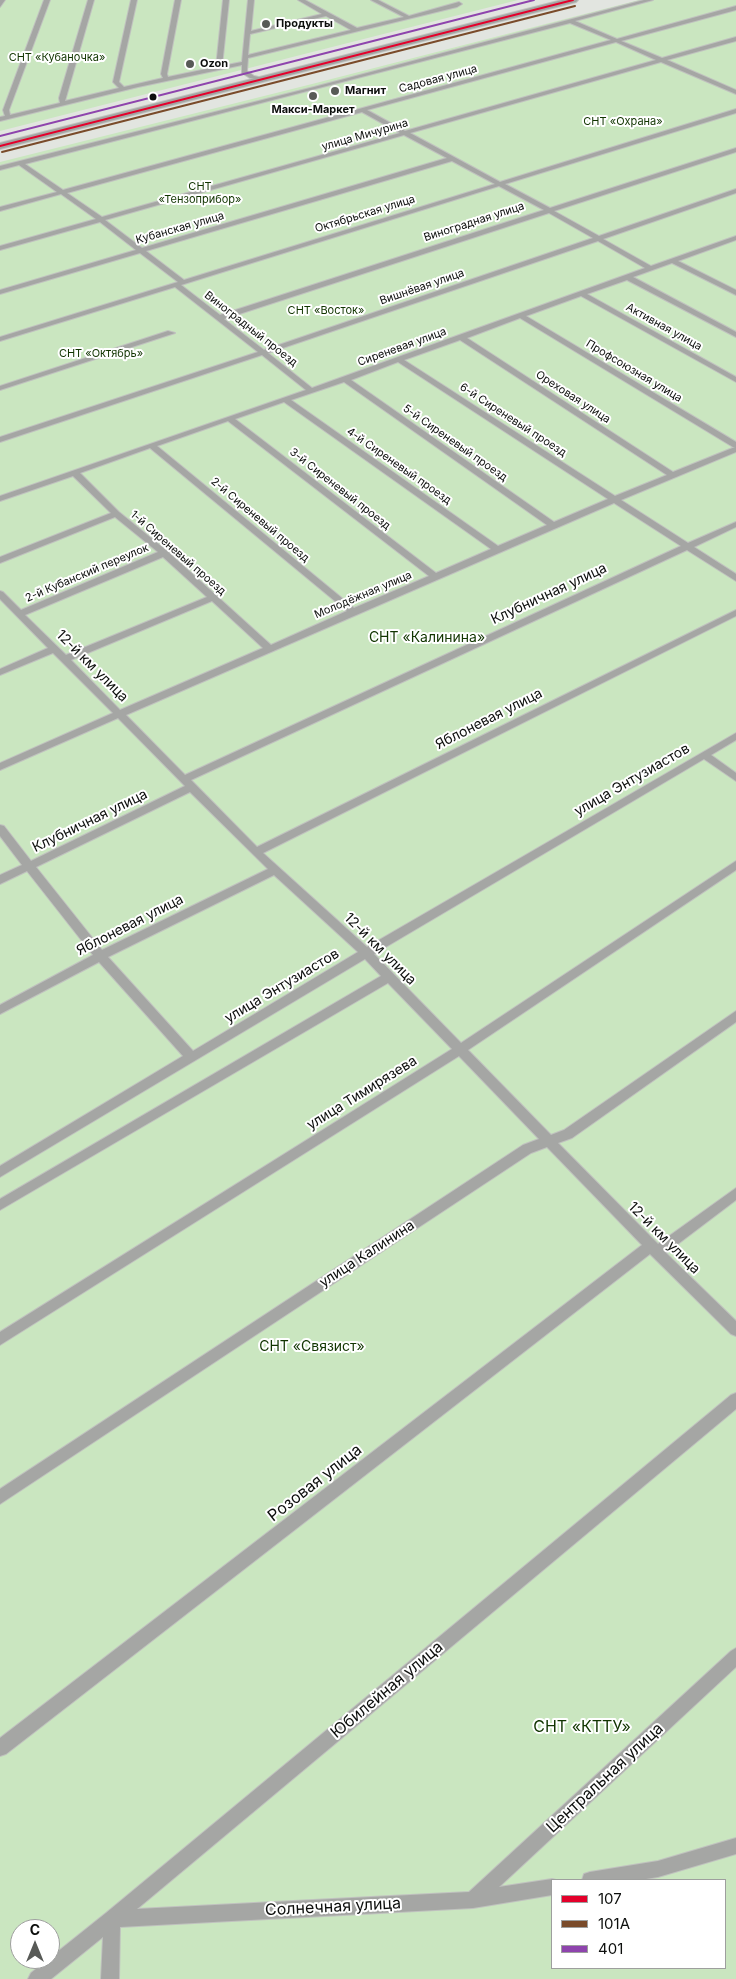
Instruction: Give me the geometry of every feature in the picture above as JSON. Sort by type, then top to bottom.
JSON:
[{"type":"highway","points":[[0,146],[560,0]]},
{"type":"highway","points":[[0,142],[573,0]]},
{"type":"street","points":[[0,5],[2,0]]},
{"type":"street","points":[[8,117],[6,110],[48,0]]},
{"type":"street","points":[[63,104],[62,98],[91,0]]},
{"type":"street","points":[[123,89],[116,82],[134,0]]},
{"type":"street","points":[[166,79],[164,74],[178,0]]},
{"type":"street","points":[[220,68],[226,0]]},
{"type":"street","points":[[252,0],[244,72],[256,78]]},
{"type":"street","points":[[301,0],[356,30]]},
{"type":"street","points":[[374,0],[408,17]]},
{"type":"street","points":[[0,119],[220,68],[356,30],[459,4],[452,0]]},
{"type":"street","points":[[0,168],[316,88],[650,0]]},
{"type":"street","name":"Садовая улица","points":[[0,209],[736,8]]},
{"type":"street","points":[[249,33],[327,14]]},
{"type":"street","points":[[570,21],[736,92]]},
{"type":"street","name":"улица Мичурина","points":[[0,248],[736,39]]},
{"type":"street","points":[[362,110],[599,238],[651,269]]},
{"type":"street","name":"Октябрьская улица","points":[[0,339],[736,112]]},
{"type":"street","name":"Виноградная улица","points":[[219,318],[736,150]]},
{"type":"street","name":"Кубанская улица","points":[[0,292],[451,159]]},
{"type":"street","name":"Виноградный проезд","points":[[20,163],[100,219],[140,250],[219,318],[312,391]]},
{"type":"street","name":"Вишнёвая улица","points":[[0,440],[736,191]]},
{"type":"street","name":"Сиреневая улица","points":[[0,500],[150,445],[312,391],[735,240]]},
{"type":"street","points":[[673,261],[736,293]]},
{"type":"street","points":[[627,277],[736,336]]},
{"type":"street","name":"Активная улица","points":[[582,294],[736,380]]},
{"type":"street","name":"Профсоюзная улица","points":[[520,316],[736,445]]},
{"type":"street","points":[[0,388],[171,333]]},
{"type":"street","name":"Ореховая улица","points":[[461,337],[672,475]]},
{"type":"street","name":"6-й Сиреневый проезд","points":[[399,360],[736,578]]},
{"type":"street","name":"5-й Сиреневый проезд","points":[[345,379],[553,525]]},
{"type":"street","name":"4-й Сиреневый проезд","points":[[286,400],[498,550]]},
{"type":"street","name":"3-й Сиреневый проезд","points":[[230,419],[436,577]]},
{"type":"street","name":"2-й Сиреневый проезд","points":[[150,445],[354,613]]},
{"type":"street","name":"Молодёжная улица","points":[[0,767],[615,498],[736,449]]},
{"type":"street","name":"1-й Сиреневый проезд","points":[[74,472],[116,514],[164,553],[270,649]]},
{"type":"street","points":[[0,560],[116,514]]},
{"type":"street","name":"Клубничная улица","points":[[184,779],[736,524]]},
{"type":"street","name":"2-й Кубанский переулок","points":[[19,614],[164,553]]},
{"type":"street","name":"12-й км улица","points":[[0,594],[274,870],[366,953],[458,1050],[736,1330]]},
{"type":"street","points":[[64,659],[212,598]]},
{"type":"street","name":"Яблоневая улица","points":[[256,852],[736,613]]},
{"type":"street","points":[[0,672],[54,649]]},
{"type":"street","name":"улица Энтузиастов","points":[[0,1172],[366,953],[736,736]]},
{"type":"street","points":[[705,755],[736,778]]},
{"type":"street","name":"Клубничная улица","points":[[0,880],[192,787]]},
{"type":"street","points":[[0,829],[100,956],[192,1058]]},
{"type":"street","name":"улица Тимирязева","points":[[0,1339],[458,1050],[736,865]]},
{"type":"street","name":"Яблоневая улица","points":[[0,1010],[100,956],[274,870]]},
{"type":"street","points":[[0,1205],[388,977]]},
{"type":"street","name":"улица Калинина","points":[[0,1497],[527,1149],[568,1134],[736,1016]]},
{"type":"street","name":"Розовая улица","points":[[1,1744],[654,1249],[736,1192]]},
{"type":"street","name":"Юбилейная улица","points":[[37,1979],[112,1919],[736,1400]]},
{"type":"street","name":"Центральная улица","points":[[473,1900],[736,1656]]},
{"type":"street","points":[[596,1879],[658,1869],[736,1846]]},
{"type":"street","name":"Солнечная улица","points":[[112,1919],[473,1900],[551,1886]]},
{"type":"street","points":[[110,1979],[112,1919]]},
{"type":"green space","name":"СНТ «Кубаночка»","points":[[0,0],[518,0],[0,131]]},
{"type":"green space","points":[[639,0],[736,0],[736,1979],[0,1979],[0,162]]},
{"type":"transit line","name":"401","points":[[0,136],[534,0]]},
{"type":"transit line","name":"107","points":[[0,146],[573,0]]},
{"type":"transit line","name":"101А","points":[[2,152],[575,6]]},
{"type":"place","name":"Продукты","points":[[266,24]]},
{"type":"place","name":"Ozon","points":[[190,64]]},
{"type":"place","name":"Магнит","points":[[335,91]]},
{"type":"place","name":"Макси-Маркет","points":[[313,96]]},
{"type":"park label","name":"СНТ «Охрана»","points":[[623,122]]},
{"type":"park label","name":"СНТ «Тензоприбор»","points":[[200,193]]},
{"type":"park label","name":"СНТ «Восток»","points":[[326,311]]},
{"type":"park label","name":"СНТ «Октябрь»","points":[[101,354]]},
{"type":"park label","name":"СНТ «Калинина»","points":[[427,638]]},
{"type":"park label","name":"СНТ «Связист»","points":[[312,1347]]},
{"type":"park label","name":"СНТ «КТТУ»","points":[[582,1727]]}]
